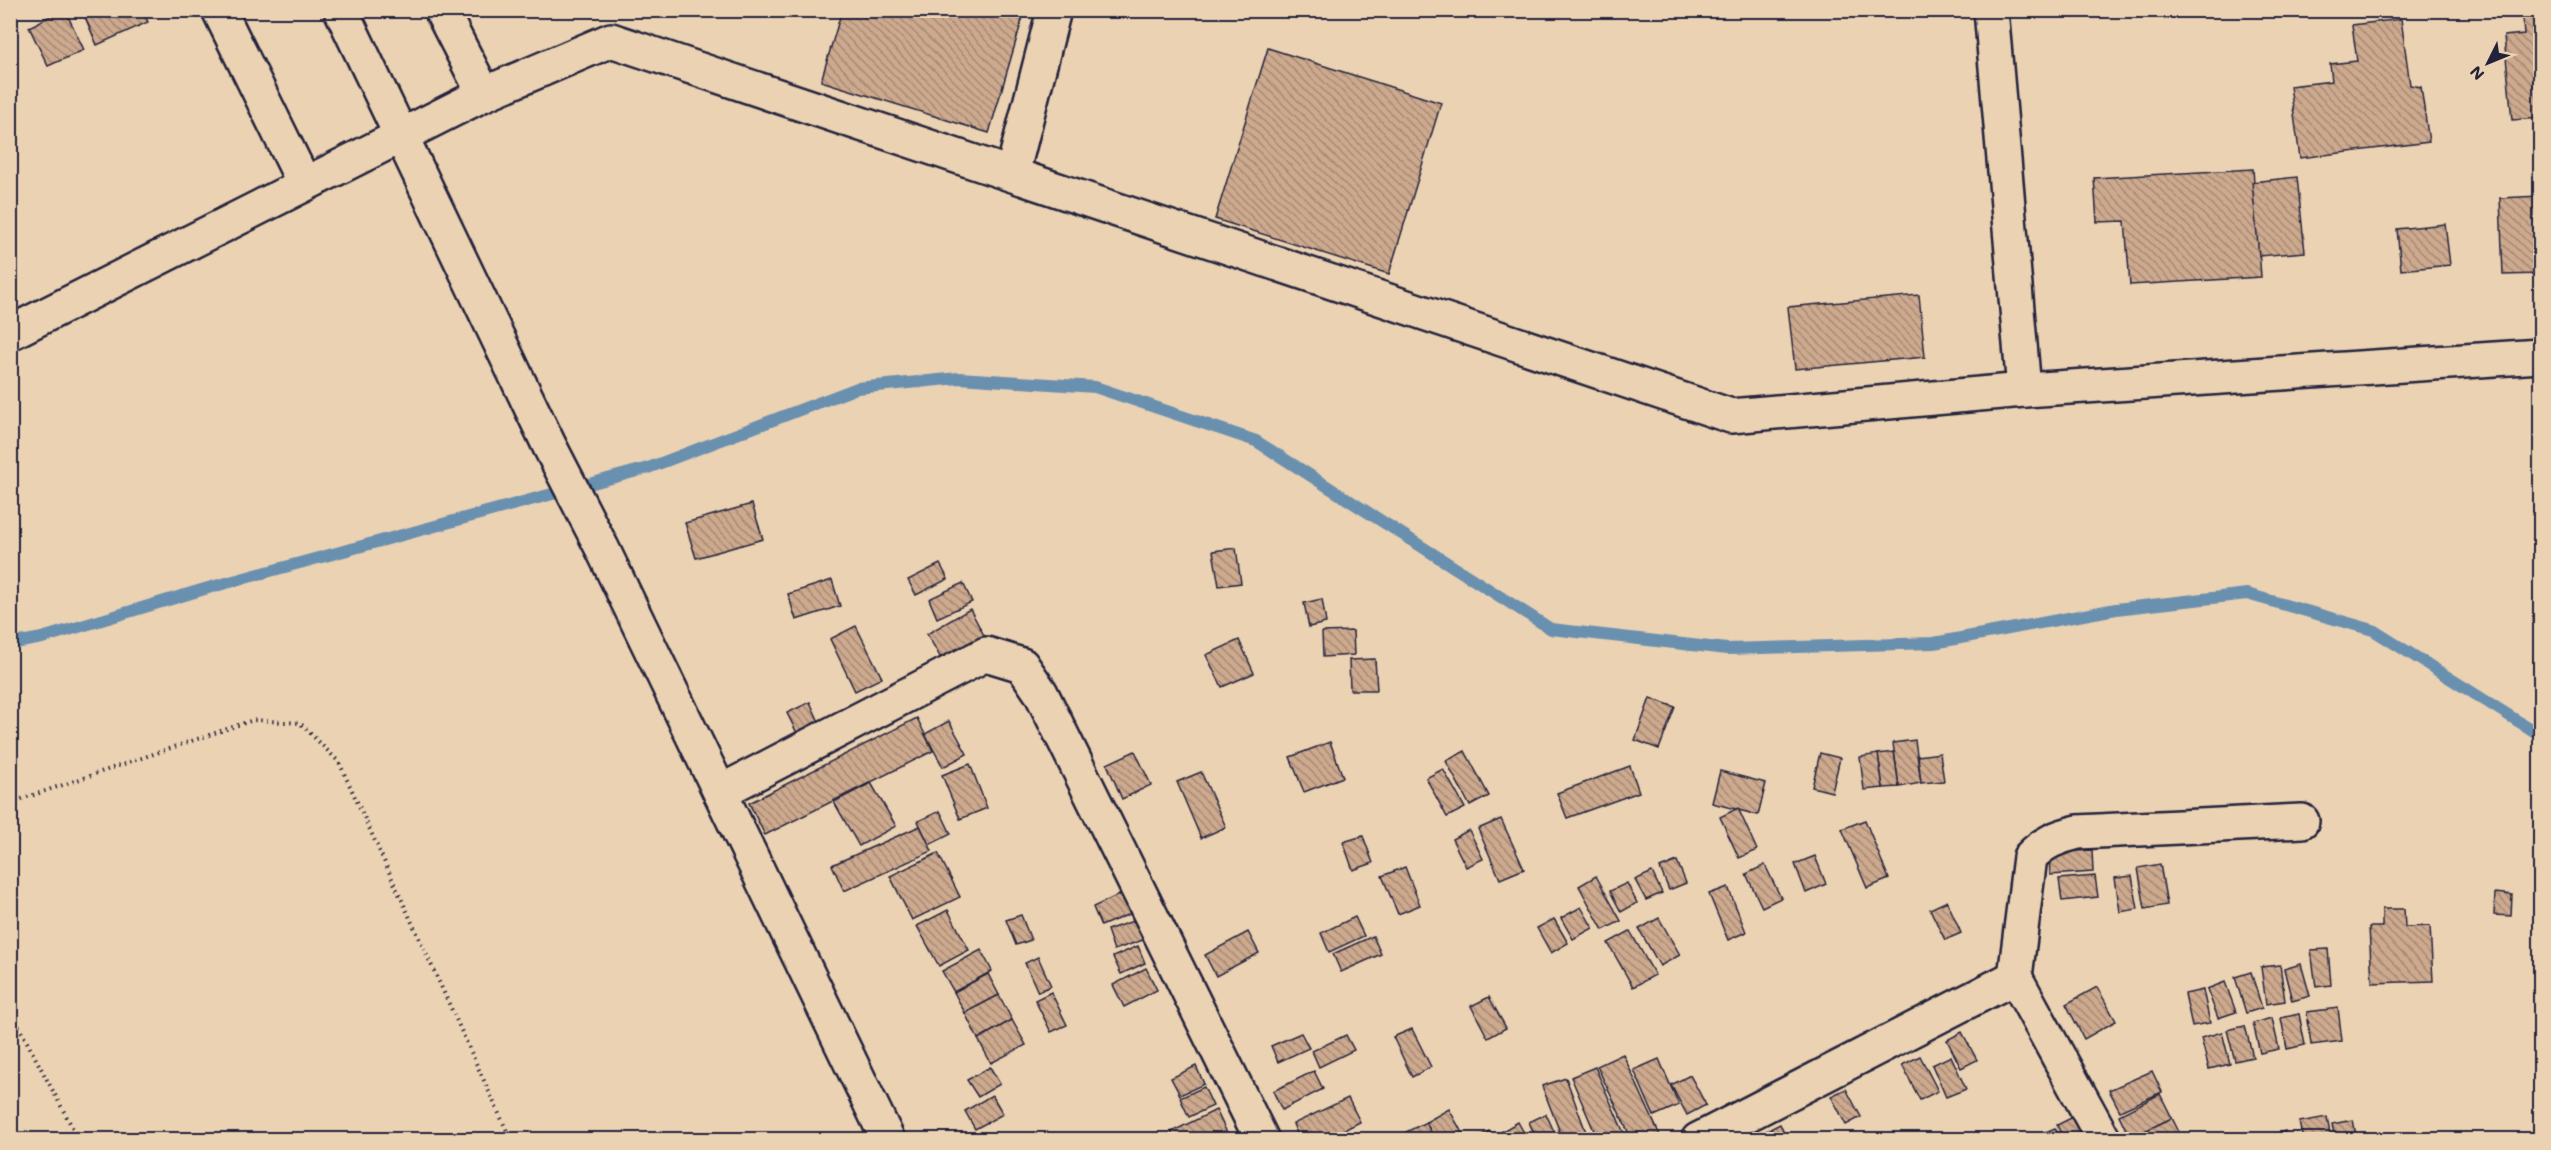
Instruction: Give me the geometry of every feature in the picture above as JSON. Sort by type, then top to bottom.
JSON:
[{"type":"street","points":[[219,10],[304,183]]},
{"type":"street","points":[[341,10],[549,445],[602,548],[888,1140]]},
{"type":"street","points":[[441,10],[484,94]]},
{"type":"street","points":[[1012,174],[1054,10]]},
{"type":"street","points":[[1991,10],[2024,390]]},
{"type":"street","points":[[10,333],[484,94],[611,40],[1731,416],[2024,390],[2541,356]]},
{"type":"street","points":[[720,792],[986,654],[1022,665],[1041,693],[1262,1140]]},
{"type":"street","points":[[2104,1140],[2015,977],[2030,857],[2040,847],[2055,838],[2078,831],[2302,821]]},
{"type":"street","points":[[1698,1140],[2015,977]]},
{"type":"path","points":[[10,803],[253,720],[300,723],[339,762],[511,1140]]},
{"type":"path","points":[[10,1010],[79,1140]]},
{"type":"building","points":[[65,10],[84,50],[48,66],[29,27]]},
{"type":"building","points":[[82,10],[142,10],[148,22],[97,45]]},
{"type":"building","points":[[842,10],[1025,10],[989,133],[821,81]]},
{"type":"building","points":[[2522,10],[2540,10],[2540,118],[2512,120],[2504,36],[2524,34]]},
{"type":"building","points":[[2401,19],[2410,85],[2421,87],[2429,142],[2300,158],[2290,86],[2332,81],[2330,64],[2357,61],[2352,25]]},
{"type":"building","points":[[1268,48],[1441,103],[1389,274],[1215,219]]},
{"type":"building","points":[[2253,169],[2261,277],[2130,285],[2125,221],[2097,222],[2094,178]]},
{"type":"building","points":[[2297,177],[2305,252],[2259,256],[2252,182]]},
{"type":"building","points":[[2540,196],[2540,274],[2503,275],[2500,198]]},
{"type":"building","points":[[2445,224],[2450,265],[2401,270],[2397,229]]},
{"type":"building","points":[[1919,295],[1925,357],[1795,369],[1788,307]]},
{"type":"building","points":[[752,504],[763,539],[696,558],[685,523]]},
{"type":"building","points":[[1236,548],[1241,583],[1219,586],[1213,551]]},
{"type":"building","points":[[940,564],[948,579],[916,595],[908,580]]},
{"type":"building","points":[[832,580],[840,606],[796,620],[788,594]]},
{"type":"building","points":[[963,583],[972,602],[937,618],[929,599]]},
{"type":"building","points":[[1322,599],[1326,623],[1309,627],[1304,603]]},
{"type":"building","points":[[970,609],[988,643],[946,667],[927,634]]},
{"type":"building","points":[[856,626],[882,678],[855,691],[830,639]]},
{"type":"building","points":[[1353,631],[1354,655],[1323,657],[1322,632]]},
{"type":"building","points":[[1239,640],[1254,673],[1222,687],[1206,655]]},
{"type":"building","points":[[1375,659],[1377,690],[1350,690],[1349,660]]},
{"type":"building","points":[[1650,698],[1675,707],[1659,749],[1635,740]]},
{"type":"building","points":[[810,702],[824,733],[802,743],[787,713]]},
{"type":"building","points":[[917,718],[933,751],[765,835],[749,803]]},
{"type":"building","points":[[949,721],[967,754],[943,767],[925,734]]},
{"type":"building","points":[[1915,740],[1921,783],[1899,787],[1893,743]]},
{"type":"building","points":[[1330,742],[1343,777],[1304,792],[1290,757]]},
{"type":"building","points":[[1135,751],[1151,785],[1122,799],[1107,764]]},
{"type":"building","points":[[1465,751],[1489,796],[1470,806],[1446,761]]},
{"type":"building","points":[[1894,752],[1899,787],[1883,788],[1878,754]]},
{"type":"building","points":[[1820,753],[1840,758],[1832,792],[1812,787]]},
{"type":"building","points":[[1940,753],[1944,781],[1921,783],[1918,756]]},
{"type":"building","points":[[1878,754],[1883,788],[1864,790],[1860,757]]},
{"type":"building","points":[[970,764],[987,808],[960,819],[942,775]]},
{"type":"building","points":[[1630,766],[1639,792],[1567,818],[1557,793]]},
{"type":"building","points":[[1443,769],[1465,808],[1447,817],[1426,778]]},
{"type":"building","points":[[1720,771],[1766,783],[1758,815],[1712,803]]},
{"type":"building","points":[[1201,772],[1226,827],[1201,838],[1177,782]]},
{"type":"building","points":[[871,783],[896,826],[859,846],[834,802]]},
{"type":"building","points":[[1738,808],[1757,850],[1739,858],[1720,817]]},
{"type":"building","points":[[940,811],[951,834],[929,845],[918,821]]},
{"type":"building","points":[[1501,819],[1524,869],[1500,879],[1478,829]]},
{"type":"building","points":[[1865,820],[1889,879],[1867,888],[1842,829]]},
{"type":"building","points":[[920,826],[932,851],[844,891],[832,865]]},
{"type":"building","points":[[1469,830],[1483,859],[1466,867],[1452,839]]},
{"type":"building","points":[[1363,836],[1373,863],[1353,870],[1343,842]]},
{"type":"building","points":[[2092,850],[2093,872],[2050,875],[2049,853]]},
{"type":"building","points":[[938,853],[960,897],[912,920],[890,876]]},
{"type":"building","points":[[1815,856],[1826,884],[1806,893],[1795,864]]},
{"type":"building","points":[[1677,861],[1686,883],[1669,890],[1660,868]]},
{"type":"building","points":[[2160,864],[2167,905],[2145,909],[2138,868]]},
{"type":"building","points":[[1765,865],[1781,898],[1762,907],[1746,874]]},
{"type":"building","points":[[1405,867],[1420,905],[1398,914],[1382,876]]},
{"type":"building","points":[[1652,872],[1662,893],[1646,900],[1635,880]]},
{"type":"building","points":[[1596,876],[1621,921],[1603,930],[1579,886]]},
{"type":"building","points":[[2095,876],[2098,897],[2062,901],[2059,879]]},
{"type":"building","points":[[2132,876],[2138,909],[2120,912],[2115,878]]},
{"type":"building","points":[[1627,883],[1637,903],[1621,912],[1610,891]]},
{"type":"building","points":[[1728,887],[1746,932],[1728,940],[1709,894]]},
{"type":"building","points":[[1123,893],[1132,913],[1101,926],[1093,907]]},
{"type":"building","points":[[2495,893],[2512,895],[2511,916],[2494,915]]},
{"type":"building","points":[[1947,901],[1961,933],[1945,940],[1930,909]]},
{"type":"building","points":[[1581,907],[1593,928],[1573,939],[1561,918]]},
{"type":"building","points":[[2382,909],[2404,909],[2405,927],[2430,926],[2433,981],[2372,983],[2369,927],[2382,927]]},
{"type":"building","points":[[948,910],[969,950],[939,966],[917,926]]},
{"type":"building","points":[[1021,915],[1031,940],[1016,945],[1006,920]]},
{"type":"building","points":[[1355,917],[1364,936],[1329,952],[1321,933]]},
{"type":"building","points":[[1659,918],[1680,955],[1660,966],[1639,929]]},
{"type":"building","points":[[1554,919],[1568,943],[1551,953],[1537,928]]},
{"type":"building","points":[[1136,920],[1143,940],[1114,950],[1107,930]]},
{"type":"building","points":[[1630,931],[1655,975],[1633,987],[1608,943]]},
{"type":"building","points":[[1248,932],[1259,953],[1216,976],[1205,955]]},
{"type":"building","points":[[1373,936],[1381,954],[1341,972],[1333,954]]},
{"type":"building","points":[[1138,946],[1145,963],[1121,974],[1113,957]]},
{"type":"building","points":[[2328,949],[2331,985],[2316,987],[2311,950]]},
{"type":"building","points":[[981,950],[992,971],[954,992],[942,971]]},
{"type":"building","points":[[1038,957],[1051,986],[1038,992],[1025,963]]},
{"type":"building","points":[[2301,964],[2310,996],[2292,1001],[2284,969]]},
{"type":"building","points":[[2280,965],[2285,1001],[2266,1004],[2261,967]]},
{"type":"building","points":[[1146,968],[1157,990],[1124,1007],[1113,985]]},
{"type":"building","points":[[2251,972],[2262,1008],[2246,1013],[2235,977]]},
{"type":"building","points":[[988,974],[999,995],[965,1013],[954,992]]},
{"type":"building","points":[[2225,982],[2236,1012],[2218,1018],[2207,989]]},
{"type":"building","points":[[2097,987],[2116,1021],[2084,1039],[2066,1004]]},
{"type":"building","points":[[2203,990],[2210,1023],[2192,1026],[2185,994]]},
{"type":"building","points":[[1051,992],[1067,1025],[1051,1032],[1035,1000]]},
{"type":"building","points":[[999,995],[1012,1020],[978,1039],[965,1013]]},
{"type":"building","points":[[1489,997],[1506,1028],[1488,1038],[1471,1006]]},
{"type":"building","points":[[2338,1008],[2342,1041],[2311,1045],[2307,1012]]},
{"type":"building","points":[[2299,1014],[2305,1045],[2287,1049],[2281,1018]]},
{"type":"building","points":[[2272,1018],[2279,1049],[2260,1053],[2253,1023]]},
{"type":"building","points":[[1012,1020],[1026,1045],[991,1063],[978,1039]]},
{"type":"building","points":[[2245,1026],[2253,1057],[2235,1061],[2227,1030]]},
{"type":"building","points":[[1412,1029],[1431,1067],[1412,1077],[1393,1037]]},
{"type":"building","points":[[1962,1032],[1977,1060],[1961,1068],[1947,1040]]},
{"type":"building","points":[[2222,1032],[2230,1064],[2209,1069],[2201,1038]]},
{"type":"building","points":[[1301,1033],[1309,1048],[1278,1062],[1271,1046]]},
{"type":"building","points":[[1346,1035],[1354,1050],[1319,1067],[1312,1051]]},
{"type":"building","points":[[1623,1054],[1662,1140],[1632,1140],[1597,1066]]},
{"type":"building","points":[[1920,1056],[1938,1091],[1920,1100],[1902,1065]]},
{"type":"building","points":[[1951,1056],[1966,1089],[1946,1097],[1932,1065]]},
{"type":"building","points":[[1659,1059],[1679,1105],[1654,1116],[1634,1070]]},
{"type":"building","points":[[1196,1066],[1204,1084],[1180,1095],[1171,1078]]},
{"type":"building","points":[[990,1067],[1000,1084],[978,1097],[967,1080]]},
{"type":"building","points":[[1595,1067],[1627,1140],[1598,1140],[1571,1077]]},
{"type":"building","points":[[1314,1071],[1323,1089],[1282,1110],[1273,1091]]},
{"type":"building","points":[[2152,1071],[2162,1092],[2120,1111],[2109,1090]]},
{"type":"building","points":[[1690,1075],[1706,1105],[1687,1115],[1671,1085]]},
{"type":"building","points":[[1566,1078],[1586,1132],[1563,1140],[1542,1086]]},
{"type":"building","points":[[1204,1087],[1213,1106],[1189,1117],[1180,1098]]},
{"type":"building","points":[[1846,1089],[1861,1117],[1846,1125],[1831,1096]]},
{"type":"building","points":[[2160,1094],[2172,1118],[2130,1138],[2119,1115]]},
{"type":"building","points":[[992,1095],[1003,1114],[975,1129],[965,1111]]},
{"type":"building","points":[[1348,1098],[1360,1122],[1324,1140],[1300,1140],[1293,1124]]},
{"type":"building","points":[[1449,1109],[1466,1140],[1435,1140],[1426,1122]]},
{"type":"building","points":[[1216,1110],[1227,1133],[1214,1140],[1175,1140],[1171,1132]]},
{"type":"building","points":[[1546,1114],[1558,1140],[1537,1140],[1529,1122]]},
{"type":"building","points":[[2075,1116],[2087,1140],[2064,1140],[2057,1125]]},
{"type":"building","points":[[2327,1117],[2331,1140],[2303,1140],[2299,1122]]},
{"type":"building","points":[[2172,1118],[2183,1140],[2131,1140],[2130,1138]]},
{"type":"building","points":[[2353,1120],[2357,1140],[2335,1140],[2332,1124]]},
{"type":"building","points":[[1426,1122],[1434,1140],[1407,1140],[1404,1133]]},
{"type":"building","points":[[1518,1122],[1528,1140],[1502,1140],[1499,1133]]},
{"type":"building","points":[[1780,1124],[1787,1140],[1767,1140],[1764,1132]]},
{"type":"building","points":[[2055,1128],[2060,1140],[2035,1140],[2034,1137]]},
{"type":"building","points":[[1345,1130],[1350,1140],[1324,1140]]},
{"type":"building","points":[[1489,1131],[1494,1140],[1473,1140]]},
{"type":"building","points":[[2285,1131],[2288,1140],[2261,1140],[2261,1139]]},
{"type":"waterway","points":[[10,644],[42,638],[208,588],[648,468],[857,388],[959,378],[1095,387],[1256,441],[1551,629],[1727,649],[1934,643],[2116,609],[2247,594],[2373,630],[2540,735]]}]
